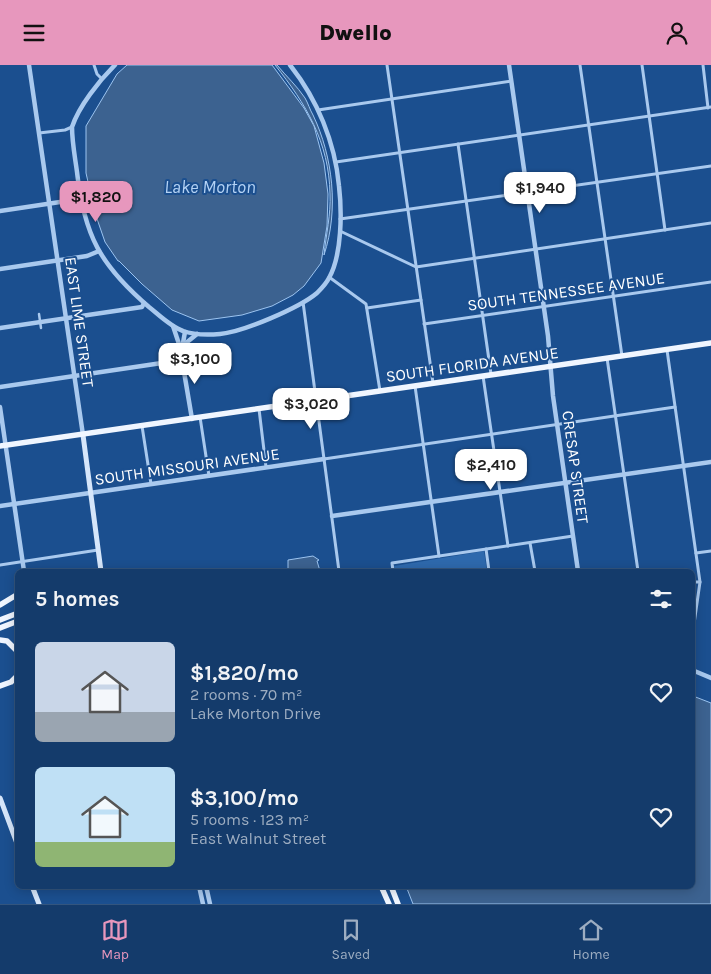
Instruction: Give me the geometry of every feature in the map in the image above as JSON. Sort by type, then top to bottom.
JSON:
[{"type":"main road","name":"SOUTH FLORIDA AVENUE","points":[[3,446],[711,343]]},
{"type":"main road","points":[[83,435],[101,569]]},
{"type":"main road","points":[[0,605],[15,596]]},
{"type":"main road","points":[[0,620],[15,614]]},
{"type":"main road","points":[[0,628],[15,622]]},
{"type":"main road","points":[[0,640],[7,641],[15,649]]},
{"type":"main road","points":[[0,686],[11,682],[15,678]]},
{"type":"main road","points":[[0,798],[2,808],[15,839]]},
{"type":"main road","points":[[33,889],[39,904]]},
{"type":"main road","points":[[382,889],[389,904]]},
{"type":"main road","points":[[392,889],[398,904]]},
{"type":"street","name":"EAST LIME STREET","points":[[30,65],[83,435]]},
{"type":"street","points":[[94,65],[102,79]]},
{"type":"street","points":[[115,65],[102,79],[75,119],[72,127],[80,199],[85,221],[99,251],[117,277],[144,303],[173,325],[185,332],[197,334],[230,332],[259,322],[303,302],[318,292],[329,277],[335,261],[340,231],[340,193],[336,162],[329,137],[318,110],[290,65]]},
{"type":"street","points":[[388,65],[433,383]]},
{"type":"street","name":"CRESAP STREET","points":[[509,65],[578,569]]},
{"type":"street","points":[[580,65],[622,355]]},
{"type":"street","points":[[642,65],[665,230]]},
{"type":"street","points":[[336,162],[710,107],[703,65]]},
{"type":"street","points":[[318,110],[511,81]]},
{"type":"street","points":[[40,133],[65,130],[72,127]]},
{"type":"street","points":[[458,144],[492,375]]},
{"type":"street","points":[[340,219],[711,166]]},
{"type":"street","points":[[0,211],[80,199]]},
{"type":"street","points":[[340,231],[416,267],[711,223]]},
{"type":"street","points":[[0,269],[92,255],[99,251]]},
{"type":"street","points":[[329,277],[366,304],[380,391]]},
{"type":"street","name":"SOUTH TENNESSEE AVENUE","points":[[424,324],[711,282]]},
{"type":"street","points":[[367,308],[421,300]]},
{"type":"street","points":[[303,302],[317,401],[316,408],[340,569]]},
{"type":"street","points":[[0,328],[142,307],[144,303]]},
{"type":"street","points":[[39,314],[41,328]]},
{"type":"street","points":[[173,325],[181,354],[192,419]]},
{"type":"street","points":[[181,354],[185,332]]},
{"type":"street","points":[[181,354],[184,345],[197,334]]},
{"type":"street","points":[[667,349],[700,581],[695,617]]},
{"type":"street","points":[[607,358],[638,569]]},
{"type":"street","points":[[0,387],[182,360]]},
{"type":"street","points":[[483,376],[508,546]]},
{"type":"street","points":[[414,386],[439,556]]},
{"type":"street","points":[[0,407],[3,446],[24,569]]},
{"type":"street","name":"SOUTH MISSOURI AVENUE","points":[[0,506],[675,407]]},
{"type":"street","points":[[259,409],[266,467]]},
{"type":"street","points":[[200,417],[209,475]]},
{"type":"street","points":[[142,426],[150,484]]},
{"type":"street","points":[[332,516],[711,462]]},
{"type":"street","points":[[393,569],[392,563],[573,536]]},
{"type":"street","points":[[530,543],[535,569]]},
{"type":"street","points":[[486,549],[489,569]]},
{"type":"street","points":[[0,565],[98,550]]},
{"type":"street","points":[[696,553],[711,551]]},
{"type":"street","points":[[695,582],[700,581]]},
{"type":"street","points":[[695,671],[711,678]]},
{"type":"street","points":[[200,889],[203,904]]},
{"type":"street","points":[[207,889],[210,904]]},
{"type":"shaded area","points":[[484,551],[487,569],[395,569],[394,566]]},
{"type":"water","name":"Lake Morton","points":[[127,65],[272,65],[304,108],[314,126],[324,163],[328,194],[327,226],[321,263],[304,286],[293,295],[272,306],[242,315],[199,321],[172,310],[118,261],[105,242],[95,213],[86,173],[86,126],[117,74]]},
{"type":"water","points":[[275,65],[299,89],[305,98],[320,131],[325,148],[332,184],[332,202],[329,238],[324,255],[330,202],[329,175],[325,157],[314,125],[306,109]]},
{"type":"water","points":[[313,556],[319,560],[317,561],[319,569],[288,569],[288,560]]},
{"type":"water","points":[[695,697],[711,703],[711,904],[413,904],[407,889],[695,889]]}]
